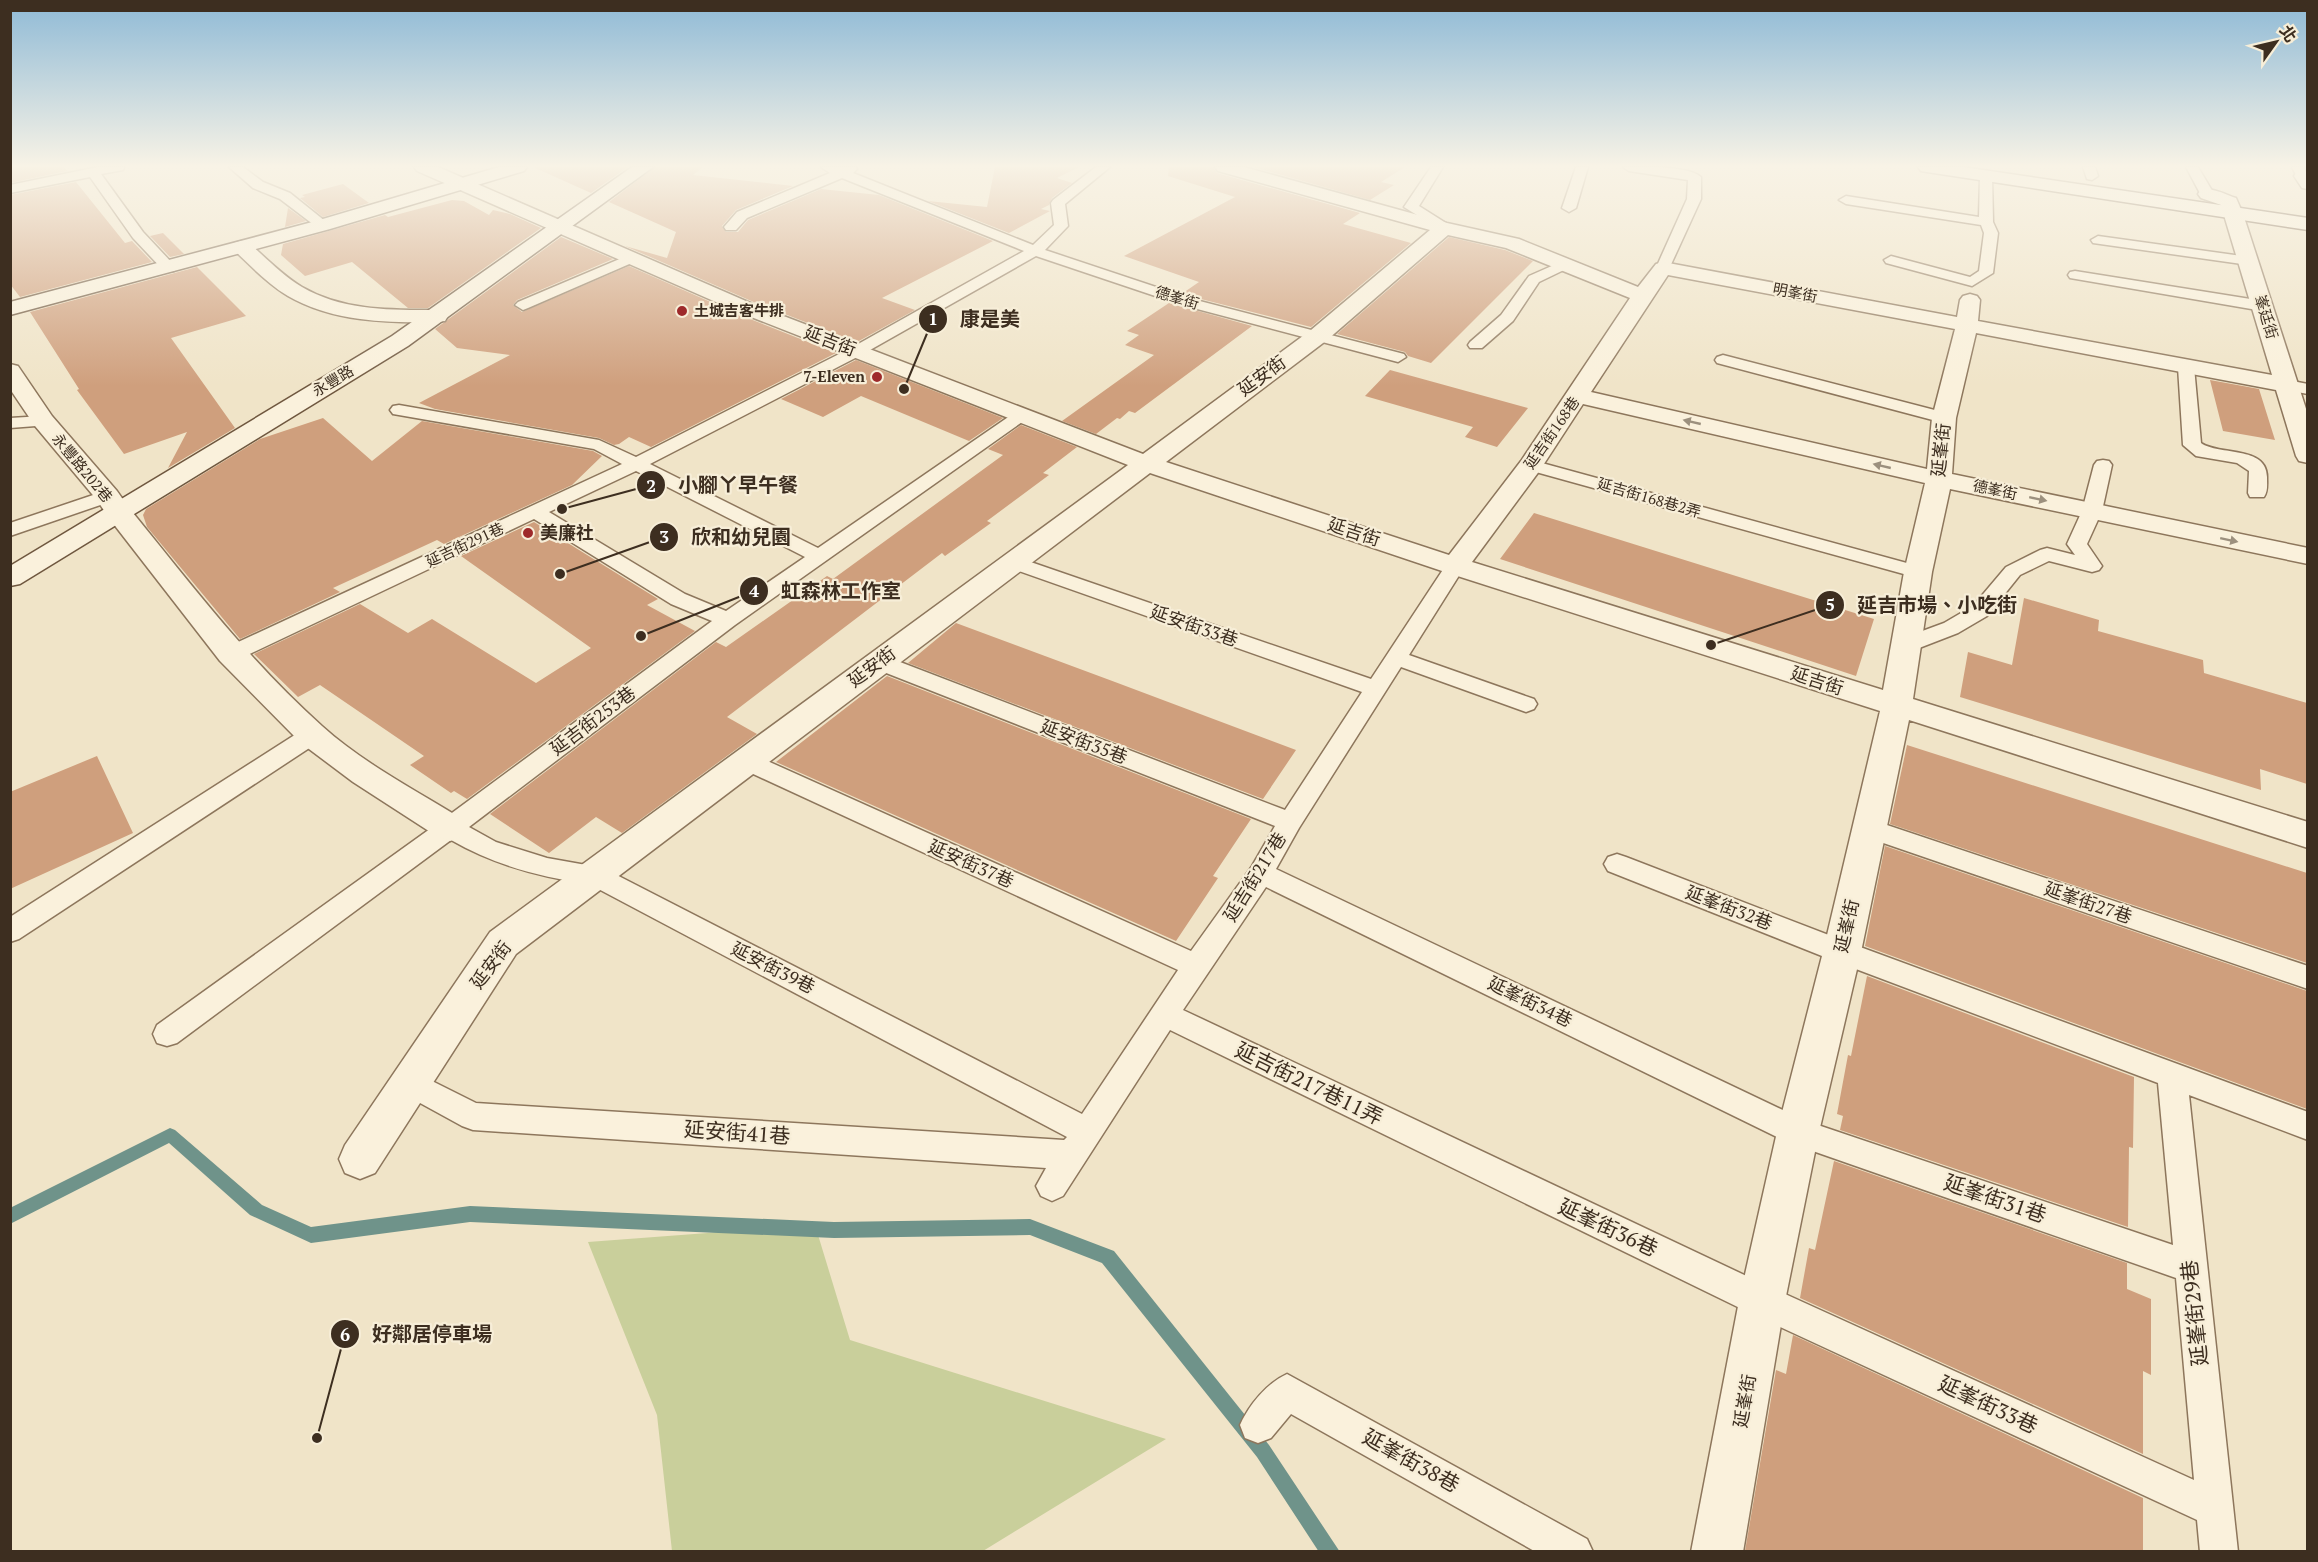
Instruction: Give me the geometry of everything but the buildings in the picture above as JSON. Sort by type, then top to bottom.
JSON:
[{"type":"street","points":[[10,309],[271,240]]},
{"type":"street","name":"永豐路","points":[[10,578],[113,504],[327,380],[407,342],[437,315],[544,240]]},
{"type":"street","name":"延吉街","points":[[585,240],[748,309],[1145,463],[1455,566],[2307,835]]},
{"type":"street","name":"延安街","points":[[360,1159],[503,943],[1319,335],[1430,240]]},
{"type":"street","points":[[1498,240],[1512,243],[1642,296],[1663,268]]},
{"type":"street","name":"峯廷街","points":[[2242,240],[2263,306],[2297,387],[2307,456]]},
{"type":"street","points":[[242,248],[277,279],[297,293],[334,308],[383,316],[437,315]]},
{"type":"street","name":"明峯街","points":[[1663,268],[1968,313],[2186,367],[2297,387]]},
{"type":"street","name":"延吉街168巷","points":[[1455,566],[1531,465],[1642,296]]},
{"type":"street","name":"延峯街","points":[[1716,1551],[1734,1467],[1762,1301],[1798,1132],[1842,952],[1896,707],[1918,572],[1940,479],[1944,418],[1968,313]]},
{"type":"street","points":[[10,371],[43,421]]},
{"type":"street","name":"德峯街","points":[[1578,396],[1940,479],[2307,556]]},
{"type":"street","name":"永豐路202巷","points":[[43,421],[113,504],[231,654],[312,735],[365,774],[450,828]]},
{"type":"lane","points":[[143,240],[169,268]]},
{"type":"lane","name":"德峯街","points":[[1009,240],[1035,251],[1187,302],[1398,357]]},
{"type":"lane","name":"延吉街291巷","points":[[231,654],[636,464],[857,351],[1035,251],[1047,240]]},
{"type":"lane","points":[[1663,268],[1676,240]]},
{"type":"lane","points":[[1891,260],[1972,282],[1986,273],[1990,240]]},
{"type":"lane","points":[[2098,240],[2249,261]]},
{"type":"lane","points":[[523,305],[629,259]]},
{"type":"lane","points":[[1476,345],[1507,318],[1534,279],[1563,265]]},
{"type":"lane","points":[[2074,275],[2263,306]]},
{"type":"lane","points":[[1723,360],[1944,418]]},
{"type":"lane","points":[[2186,367],[2192,445],[2202,452],[2242,458],[2258,469],[2257,493]]},
{"type":"lane","points":[[399,410],[600,445],[819,556]]},
{"type":"lane","name":"延吉街253巷","points":[[167,1034],[450,828],[728,621],[1023,415]]},
{"type":"lane","name":"永豐路202巷","points":[[10,423],[43,421]]},
{"type":"lane","name":"延吉街168巷2弄","points":[[1531,465],[1918,572]]},
{"type":"lane","points":[[1906,645],[1951,628],[1980,611],[2013,571],[2047,554],[2092,566],[2077,544],[2092,511],[2103,465]]},
{"type":"lane","points":[[10,530],[113,504]]},
{"type":"lane","points":[[536,512],[678,598],[728,621]]},
{"type":"lane","name":"延安街33巷","points":[[1012,562],[1376,689]]},
{"type":"lane","name":"延吉街217巷","points":[[1052,1186],[1196,966],[1262,873],[1290,822],[1455,566]]},
{"type":"lane","points":[[1396,658],[1526,704]]},
{"type":"lane","name":"延安街35巷","points":[[879,662],[1290,822]]},
{"type":"lane","points":[[10,931],[312,735]]},
{"type":"lane","name":"延安街37巷","points":[[746,761],[1196,966]]},
{"type":"lane","name":"延安街39巷","points":[[450,828],[487,849],[547,868],[594,875],[1079,1144]]},
{"type":"lane","name":"延峯街27巷","points":[[1869,828],[2307,978]]},
{"type":"lane","name":"延峯街32巷","points":[[1617,864],[1842,952]]},
{"type":"lane","name":"延峯街34巷","points":[[1262,873],[1798,1132]]},
{"type":"lane","points":[[1842,952],[2307,1126]]},
{"type":"lane","name":"延吉街217巷11弄","points":[[1164,1014],[1453,1154]]},
{"type":"lane","name":"延峯街29巷","points":[[2172,1074],[2219,1551]]},
{"type":"lane","name":"延安街41巷","points":[[410,1083],[473,1116],[1079,1144]]},
{"type":"lane","name":"延峯街31巷","points":[[1798,1132],[2191,1267]]},
{"type":"lane","name":"延峯街36巷","points":[[1453,1154],[1762,1301]]},
{"type":"lane","name":"延峯街33巷","points":[[1762,1301],[2215,1509]]},
{"type":"lane","name":"延峯街38巷","points":[[1258,1425],[1287,1392],[1574,1551]]},
{"type":"green space","points":[[815,1225],[850,1340],[1166,1439],[983,1551],[672,1551],[657,1415],[588,1242]]},
{"type":"waterway","points":[[10,1217],[170,1135],[256,1210],[311,1235],[470,1214],[834,1230],[1030,1227],[1108,1257],[1263,1451],[1331,1552]]},
{"type":"place","name":"土城吉客牛排","points":[[682,311]]},
{"type":"place","name":"7-Eleven","points":[[877,377]]},
{"type":"place","name":"康是美","points":[[904,389]]},
{"type":"place","name":"小腳ㄚ早午餐","points":[[562,509]]},
{"type":"place","name":"美廉社","points":[[528,533]]},
{"type":"place","name":"欣和幼兒園","points":[[560,574]]},
{"type":"place","name":"虹森林工作室","points":[[641,636]]},
{"type":"place","name":"延吉市場、小吃街","points":[[1711,645]]},
{"type":"place","name":"好鄰居停車場","points":[[317,1438]]}]
